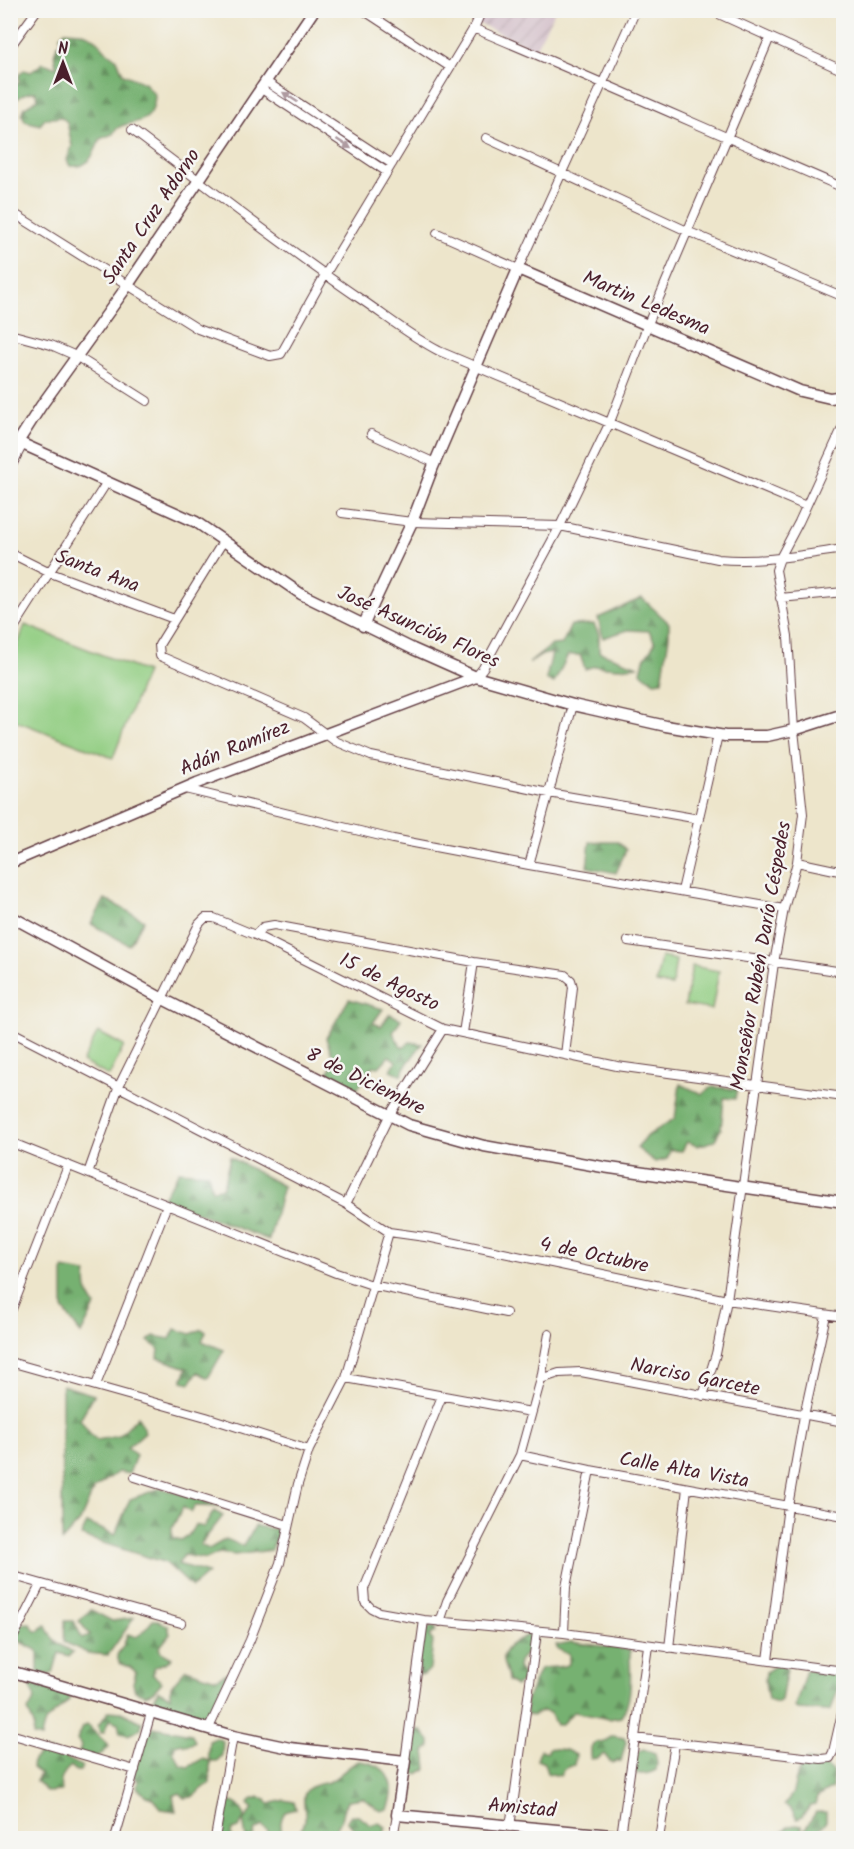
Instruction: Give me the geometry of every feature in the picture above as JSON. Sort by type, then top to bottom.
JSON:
[{"type":"street","points":[[10,47],[14,36],[37,10]]},
{"type":"street","name":"Santa Cruz Adorno","points":[[17,442],[128,285],[314,10]]},
{"type":"street","points":[[363,10],[450,67]]},
{"type":"street","points":[[10,211],[198,329],[259,352],[275,356],[280,354],[482,10]]},
{"type":"street","points":[[363,626],[412,522],[518,269],[636,10]]},
{"type":"street","points":[[710,10],[843,71]]},
{"type":"street","points":[[473,28],[602,81],[728,139],[843,188]]},
{"type":"street","points":[[476,676],[483,668],[560,526],[610,422],[648,324],[770,38]]},
{"type":"street","points":[[263,85],[389,168]]},
{"type":"street","points":[[132,130],[326,275],[414,337],[439,351],[806,506]]},
{"type":"street","points":[[486,138],[687,231],[843,297]]},
{"type":"street","name":"Martin Ledesma","points":[[437,233],[800,391],[830,398],[843,396]]},
{"type":"street","points":[[10,334],[51,345],[76,356],[147,400]]},
{"type":"street","name":"Monseñor Rubén Darío Céspedes","points":[[703,1396],[716,1354],[727,1300],[774,963],[784,909],[797,862],[803,814],[794,730],[788,636],[776,570],[843,424]]},
{"type":"street","points":[[370,435],[435,463]]},
{"type":"street","points":[[10,469],[17,442]]},
{"type":"street","name":"José Asunción Flores","points":[[17,442],[196,522],[301,594],[363,626],[476,676],[573,705],[718,735],[767,736],[843,714]]},
{"type":"street","points":[[10,634],[107,482]]},
{"type":"street","points":[[342,513],[412,522],[560,526],[718,560],[780,558],[843,549]]},
{"type":"street","points":[[224,540],[159,645],[160,656],[288,710],[304,718],[323,734],[344,746],[371,756],[549,793],[699,819]]},
{"type":"street","name":"Santa Ana","points":[[10,553],[48,572],[174,619]]},
{"type":"street","points":[[780,598],[843,592]]},
{"type":"street","name":"Adán Ramírez","points":[[13,859],[323,734],[476,676]]},
{"type":"street","points":[[529,865],[573,705]]},
{"type":"street","points":[[681,891],[718,735]]},
{"type":"street","points":[[185,789],[393,839],[784,909]]},
{"type":"street","points":[[797,862],[843,873]]},
{"type":"street","name":"8 de Diciembre","points":[[10,916],[161,999],[389,1116],[428,1132],[484,1146],[742,1189],[843,1202]]},
{"type":"street","name":"15 de Agosto","points":[[88,1173],[118,1086],[199,924],[206,918],[214,918],[255,935],[443,1029],[617,1066],[843,1097]]},
{"type":"street","points":[[255,935],[263,927],[274,925],[474,962],[565,975],[571,980],[573,987],[565,1054]]},
{"type":"street","points":[[628,941],[843,972]]},
{"type":"street","points":[[463,1033],[474,962]]},
{"type":"street","points":[[346,1204],[389,1116],[443,1029]]},
{"type":"street","name":"4 de Octubre","points":[[10,1031],[346,1204],[389,1232],[432,1238],[727,1300],[843,1317]]},
{"type":"street","points":[[10,1142],[372,1286],[506,1313]]},
{"type":"street","points":[[10,1314],[68,1166]]},
{"type":"street","points":[[96,1385],[167,1205]]},
{"type":"street","points":[[209,1728],[254,1629],[280,1563],[298,1484],[309,1450],[346,1378],[389,1232]]},
{"type":"street","points":[[768,1660],[788,1506],[804,1416],[826,1315]]},
{"type":"street","points":[[440,1622],[447,1601],[520,1455],[541,1379],[549,1334]]},
{"type":"street","points":[[10,1362],[206,1417],[309,1450]]},
{"type":"street","name":"Narciso Garcete","points":[[541,1379],[559,1373],[581,1372],[843,1422]]},
{"type":"street","points":[[346,1378],[531,1412]]},
{"type":"street","points":[[442,1396],[364,1589],[365,1602],[371,1608],[379,1612],[424,1620],[564,1633],[843,1671]]},
{"type":"street","name":"Calle Alta Vista","points":[[520,1455],[843,1516]]},
{"type":"street","points":[[564,1633],[566,1587],[590,1470]]},
{"type":"street","points":[[135,1477],[288,1525]]},
{"type":"street","points":[[669,1648],[687,1488]]},
{"type":"street","points":[[10,1575],[181,1623]]},
{"type":"street","points":[[10,1644],[40,1585]]},
{"type":"street","points":[[393,1839],[424,1620]]},
{"type":"street","points":[[510,1827],[537,1632]]},
{"type":"street","points":[[621,1836],[648,1646]]},
{"type":"street","points":[[10,1671],[233,1736],[290,1748],[405,1761]]},
{"type":"street","points":[[634,1738],[820,1759],[830,1758],[843,1704]]},
{"type":"street","points":[[115,1839],[151,1713]]},
{"type":"street","points":[[10,1734],[135,1770]]},
{"type":"street","points":[[215,1839],[233,1736]]},
{"type":"street","points":[[658,1839],[675,1744]]},
{"type":"street","name":"Amistad","points":[[397,1815],[510,1827],[552,1834],[644,1839]]},
{"type":"shaded area","points":[[481,11],[555,11],[535,49],[475,22]]},
{"type":"green space","points":[[65,31],[81,32],[95,38],[117,59],[123,74],[145,83],[155,95],[149,115],[137,122],[123,125],[113,134],[100,139],[90,159],[76,166],[70,166],[67,160],[72,146],[67,122],[61,117],[45,119],[40,125],[25,121],[22,114],[25,107],[38,99],[36,92],[26,94],[11,102],[11,87],[19,83],[19,75],[24,70],[31,72],[43,63],[57,68],[55,51],[61,41],[60,36]]},
{"type":"green space","points":[[642,598],[669,623],[662,681],[654,682],[641,672],[644,659],[655,643],[649,631],[628,630],[603,638],[598,618]]},
{"type":"green space","points":[[594,624],[599,635],[599,652],[638,666],[618,668],[595,666],[585,669],[580,655],[568,655],[554,683],[546,679],[552,653],[542,655],[529,663],[552,645],[562,644],[571,625]]},
{"type":"green space","points":[[25,625],[146,672],[113,758],[11,719],[11,663]]},
{"type":"green space","points":[[590,842],[618,842],[626,850],[616,873],[587,867]]},
{"type":"green space","points":[[105,899],[144,920],[129,945],[91,924]]},
{"type":"green space","points":[[661,957],[676,960],[672,986],[656,983]]},
{"type":"green space","points":[[692,966],[719,971],[712,1010],[685,1005]]},
{"type":"green space","points":[[349,999],[383,1009],[373,1023],[381,1026],[390,1014],[401,1019],[393,1033],[402,1048],[410,1042],[422,1044],[404,1068],[402,1075],[391,1070],[396,1061],[389,1056],[379,1067],[373,1066],[353,1095],[326,1079],[334,1060],[326,1038]]},
{"type":"green space","points":[[98,1032],[124,1046],[109,1076],[82,1062]]},
{"type":"green space","points":[[680,1084],[702,1094],[712,1087],[737,1089],[735,1099],[724,1098],[721,1129],[714,1141],[698,1146],[687,1142],[682,1151],[670,1150],[667,1159],[655,1162],[637,1148],[644,1138],[675,1118]]},
{"type":"green space","points":[[230,1157],[283,1186],[269,1240],[162,1199],[179,1171],[208,1173],[212,1190],[223,1187]]},
{"type":"green space","points":[[63,1269],[87,1273],[87,1290],[95,1306],[81,1334],[63,1309]]},
{"type":"green space","points":[[175,1329],[191,1334],[202,1329],[206,1332],[202,1341],[224,1350],[208,1378],[198,1372],[190,1383],[182,1381],[187,1368],[158,1358],[159,1349],[148,1341],[154,1336],[170,1339]]},
{"type":"green space","points":[[62,1385],[94,1395],[80,1419],[97,1440],[119,1436],[138,1416],[145,1432],[127,1448],[136,1455],[129,1474],[118,1472],[94,1489],[80,1521],[62,1541]]},
{"type":"green space","points":[[161,1488],[223,1507],[195,1506],[191,1513],[183,1507],[172,1528],[172,1538],[181,1540],[188,1536],[195,1525],[204,1527],[214,1511],[223,1516],[200,1545],[209,1549],[226,1539],[243,1546],[255,1526],[281,1530],[271,1550],[235,1555],[219,1553],[206,1559],[184,1555],[178,1564],[208,1573],[192,1587],[166,1563],[81,1536],[87,1523],[115,1535],[130,1499]]},
{"type":"green space","points":[[91,1610],[112,1621],[134,1618],[108,1655],[87,1653],[64,1642],[65,1621],[74,1621],[82,1638],[90,1635],[79,1621]]},
{"type":"green space","points":[[153,1620],[158,1620],[168,1626],[170,1634],[159,1648],[161,1652],[172,1658],[154,1668],[153,1675],[162,1682],[153,1692],[145,1695],[135,1691],[133,1683],[136,1672],[119,1663],[117,1655],[128,1634],[136,1637]]},
{"type":"green space","points":[[30,1623],[35,1631],[40,1631],[46,1625],[53,1638],[73,1652],[69,1656],[59,1653],[53,1673],[48,1675],[38,1672],[38,1651],[15,1639],[19,1624]]},
{"type":"green space","points":[[431,1626],[436,1627],[435,1632],[429,1636],[433,1641],[430,1669],[424,1675],[419,1675],[418,1641]]},
{"type":"green space","points":[[530,1634],[536,1638],[536,1642],[519,1661],[518,1668],[524,1680],[516,1686],[508,1681],[503,1656],[512,1644]]},
{"type":"green space","points":[[571,1642],[630,1650],[630,1694],[621,1717],[609,1719],[574,1712],[562,1724],[556,1725],[550,1713],[542,1711],[532,1716],[527,1714],[526,1701],[540,1669],[569,1664],[569,1655],[558,1649],[556,1645]]},
{"type":"green space","points":[[776,1665],[787,1669],[781,1700],[777,1703],[768,1700],[765,1681],[766,1672]]},
{"type":"green space","points":[[186,1669],[216,1679],[229,1672],[208,1722],[151,1706],[158,1691],[171,1697],[171,1686]]},
{"type":"green space","points":[[806,1670],[841,1674],[831,1710],[797,1709],[795,1707]]},
{"type":"green space","points":[[27,1681],[63,1693],[70,1698],[47,1720],[41,1738],[33,1736],[34,1725],[28,1711],[35,1698]]},
{"type":"green space","points":[[109,1711],[121,1712],[142,1722],[141,1729],[128,1735],[120,1733],[118,1723],[111,1720],[104,1732],[100,1733],[98,1726]]},
{"type":"green space","points":[[87,1725],[108,1747],[103,1753],[87,1761],[79,1753],[81,1746],[77,1740],[83,1727]]},
{"type":"green space","points":[[153,1727],[191,1734],[195,1741],[191,1744],[175,1745],[173,1752],[181,1765],[188,1767],[202,1759],[210,1761],[210,1783],[192,1797],[185,1798],[180,1793],[173,1796],[176,1811],[162,1809],[153,1798],[146,1796],[137,1788],[138,1781],[133,1775],[147,1733]]},
{"type":"green space","points":[[414,1730],[421,1730],[430,1741],[430,1746],[425,1751],[427,1769],[418,1774],[409,1773],[406,1769],[409,1738]]},
{"type":"green space","points":[[613,1736],[624,1738],[626,1742],[621,1761],[611,1763],[604,1754],[591,1759],[591,1748],[596,1742],[603,1742]]},
{"type":"green space","points":[[216,1738],[223,1741],[222,1755],[217,1761],[210,1761],[209,1741]]},
{"type":"green space","points":[[549,1748],[566,1750],[576,1755],[574,1765],[564,1769],[560,1776],[547,1773],[544,1763],[537,1760],[540,1750],[548,1752]]},
{"type":"green space","points":[[643,1749],[655,1753],[656,1770],[646,1774],[635,1773],[635,1754]]},
{"type":"green space","points":[[49,1751],[82,1767],[80,1771],[76,1771],[71,1766],[65,1771],[60,1784],[61,1791],[47,1792],[36,1781],[40,1774],[32,1768],[33,1760]]},
{"type":"green space","points":[[807,1760],[823,1764],[833,1772],[832,1788],[817,1797],[815,1805],[810,1806],[802,1817],[797,1819],[791,1809],[784,1805],[793,1792],[799,1771]]},
{"type":"green space","points":[[359,1761],[377,1766],[388,1776],[392,1791],[388,1809],[381,1811],[363,1798],[349,1800],[332,1838],[297,1837],[305,1820],[304,1797],[308,1789],[331,1781]]},
{"type":"green space","points":[[258,1797],[266,1799],[269,1804],[284,1800],[294,1802],[296,1809],[285,1812],[282,1819],[282,1838],[267,1838],[268,1831],[262,1826],[255,1830],[253,1837],[246,1838],[243,1820],[239,1828],[232,1830],[232,1838],[217,1838],[225,1802],[233,1802],[239,1806],[244,1819],[253,1809],[248,1804],[253,1798],[260,1798]]},
{"type":"green space","points":[[816,1812],[826,1812],[826,1823],[815,1832],[807,1831],[805,1829]]},
{"type":"green space","points":[[351,1815],[358,1816],[371,1825],[379,1823],[386,1827],[383,1838],[358,1838],[361,1832],[354,1829],[347,1821]]},
{"type":"green space","points":[[789,1826],[801,1826],[805,1838],[776,1838]]}]
